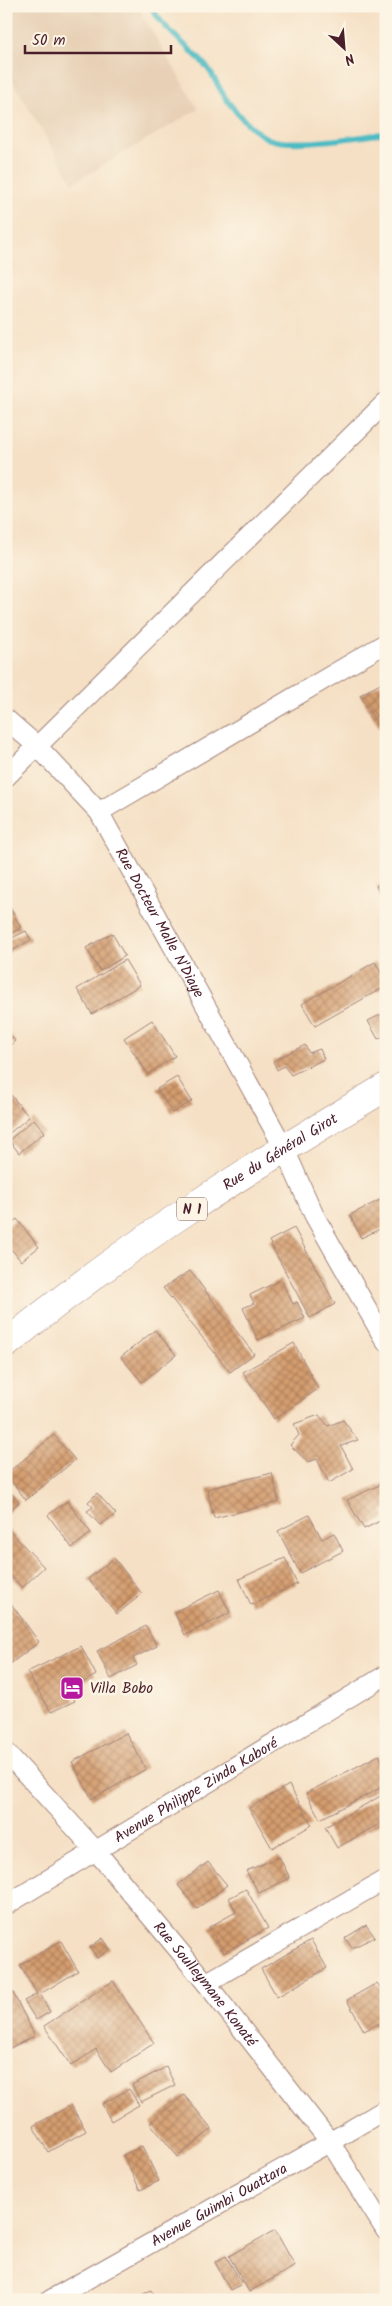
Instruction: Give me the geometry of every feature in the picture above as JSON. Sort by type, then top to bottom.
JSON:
[{"type":"highway","name":"Rue du Général Girot","points":[[6,1344],[95,1273],[284,1148],[386,1087]]},
{"type":"street","points":[[6,777],[386,402]]},
{"type":"street","points":[[100,812],[386,642]]},
{"type":"street","name":"Rue Docteur Malle N'Diaye","points":[[6,719],[37,746],[100,812],[284,1148],[314,1215],[386,1342]]},
{"type":"street","name":"Avenue Philippe Zinda Kaboré","points":[[6,1905],[386,1674]]},
{"type":"street","name":"Rue Soulleymane Konaté","points":[[6,1752],[96,1851],[206,1983],[330,2142],[386,2231]]},
{"type":"street","points":[[206,1983],[386,1879]]},
{"type":"street","name":"Avenue Guimbi Ouattara","points":[[50,2300],[386,2109]]},
{"type":"shaded area","points":[[6,6],[137,6],[198,109],[73,183],[6,70]]},
{"type":"building","points":[[386,681],[386,739],[360,695]]},
{"type":"building","points":[[386,881],[386,906],[376,886]]},
{"type":"building","points":[[6,900],[21,928],[6,936]]},
{"type":"building","points":[[26,931],[31,940],[6,954],[6,941]]},
{"type":"building","points":[[112,933],[125,956],[100,971],[86,948]]},
{"type":"building","points":[[125,960],[140,985],[92,1014],[77,989]]},
{"type":"building","points":[[375,962],[386,981],[386,986],[315,1026],[302,1004]]},
{"type":"building","points":[[386,1012],[386,1035],[378,1039],[368,1021]]},
{"type":"building","points":[[152,1020],[175,1056],[148,1074],[124,1038]]},
{"type":"building","points":[[6,1030],[15,1041],[6,1049]]},
{"type":"building","points":[[305,1045],[309,1053],[320,1049],[324,1059],[291,1075],[284,1066],[277,1070],[273,1061]]},
{"type":"building","points":[[177,1077],[192,1101],[172,1113],[157,1089]]},
{"type":"building","points":[[6,1089],[29,1117],[6,1136]]},
{"type":"building","points":[[34,1119],[45,1132],[19,1153],[9,1140]]},
{"type":"building","points":[[386,1197],[386,1236],[382,1228],[361,1238],[350,1215]]},
{"type":"building","points":[[17,1219],[39,1247],[21,1261],[6,1243],[6,1227]]},
{"type":"building","points":[[294,1228],[335,1304],[310,1318],[269,1241]]},
{"type":"building","points":[[190,1271],[254,1354],[230,1372],[163,1288]]},
{"type":"building","points":[[281,1280],[293,1304],[297,1302],[305,1318],[258,1340],[243,1308],[254,1303],[250,1295]]},
{"type":"building","points":[[155,1330],[176,1355],[142,1382],[121,1357]]},
{"type":"building","points":[[294,1343],[318,1389],[274,1419],[243,1372]]},
{"type":"building","points":[[319,1415],[328,1426],[343,1420],[358,1440],[341,1446],[353,1469],[329,1483],[317,1459],[308,1462],[290,1445],[299,1435],[294,1424]]},
{"type":"building","points":[[54,1435],[75,1460],[26,1500],[6,1474]]},
{"type":"building","points":[[272,1473],[279,1502],[214,1518],[207,1489]]},
{"type":"building","points":[[386,1482],[386,1509],[382,1511],[386,1518],[364,1529],[347,1500]]},
{"type":"building","points":[[6,1488],[19,1502],[6,1514]]},
{"type":"building","points":[[97,1493],[116,1514],[100,1525],[87,1511],[93,1507],[88,1502]]},
{"type":"building","points":[[67,1501],[91,1533],[72,1548],[48,1515]]},
{"type":"building","points":[[309,1515],[322,1539],[334,1533],[343,1551],[300,1573],[278,1531]]},
{"type":"building","points":[[6,1527],[44,1567],[22,1588],[6,1571]]},
{"type":"building","points":[[114,1558],[142,1594],[117,1614],[88,1579]]},
{"type":"building","points":[[285,1558],[297,1584],[251,1605],[239,1579]]},
{"type":"building","points":[[219,1590],[230,1613],[185,1635],[174,1612]]},
{"type":"building","points":[[12,1605],[39,1642],[6,1667],[6,1610]]},
{"type":"building","points":[[146,1626],[157,1646],[133,1658],[137,1665],[111,1679],[97,1651]]},
{"type":"building","points":[[81,1646],[96,1675],[70,1690],[75,1701],[51,1712],[27,1672]]},
{"type":"building","points":[[126,1733],[146,1769],[92,1799],[72,1762]]},
{"type":"building","points":[[379,1755],[386,1768],[386,1785],[320,1819],[306,1793]]},
{"type":"building","points":[[289,1785],[312,1825],[272,1848],[249,1808]]},
{"type":"building","points":[[386,1793],[386,1820],[337,1848],[325,1827]]},
{"type":"building","points":[[279,1857],[290,1878],[259,1893],[246,1871]]},
{"type":"building","points":[[208,1862],[227,1885],[197,1909],[178,1885]]},
{"type":"building","points":[[246,1889],[268,1928],[224,1953],[209,1927],[236,1912],[229,1898]]},
{"type":"building","points":[[366,1925],[375,1937],[352,1948],[345,1938]]},
{"type":"building","points":[[103,1938],[110,1949],[97,1958],[90,1947]]},
{"type":"building","points":[[311,1940],[327,1968],[277,1997],[261,1969]]},
{"type":"building","points":[[61,1941],[78,1971],[40,1994],[50,2012],[36,2020],[24,2001],[37,1994],[20,1965]]},
{"type":"building","points":[[113,1981],[154,2043],[111,2072],[96,2049],[71,2066],[44,2026]]},
{"type":"building","points":[[377,1983],[386,1995],[386,2020],[364,2031],[347,2000]]},
{"type":"building","points":[[12,1991],[35,2036],[6,2050],[6,1993]]},
{"type":"building","points":[[166,2067],[175,2085],[141,2102],[132,2085]]},
{"type":"building","points":[[129,2089],[139,2105],[111,2121],[102,2104]]},
{"type":"building","points":[[184,2095],[212,2129],[178,2157],[150,2123]]},
{"type":"building","points":[[71,2105],[86,2131],[48,2152],[33,2126]]},
{"type":"building","points":[[142,2146],[159,2181],[140,2190],[123,2155]]},
{"type":"building","points":[[275,2230],[295,2266],[249,2292],[229,2256]]},
{"type":"building","points":[[226,2256],[242,2284],[230,2290],[215,2262]]},
{"type":"building","points":[[151,2290],[157,2300],[134,2300]]},
{"type":"waterway","points":[[151,6],[162,23],[209,69],[226,99],[237,113],[253,128],[269,139],[309,142],[386,133]]},
{"type":"place","name":"Villa Bobo","points":[[72,1688]]}]
